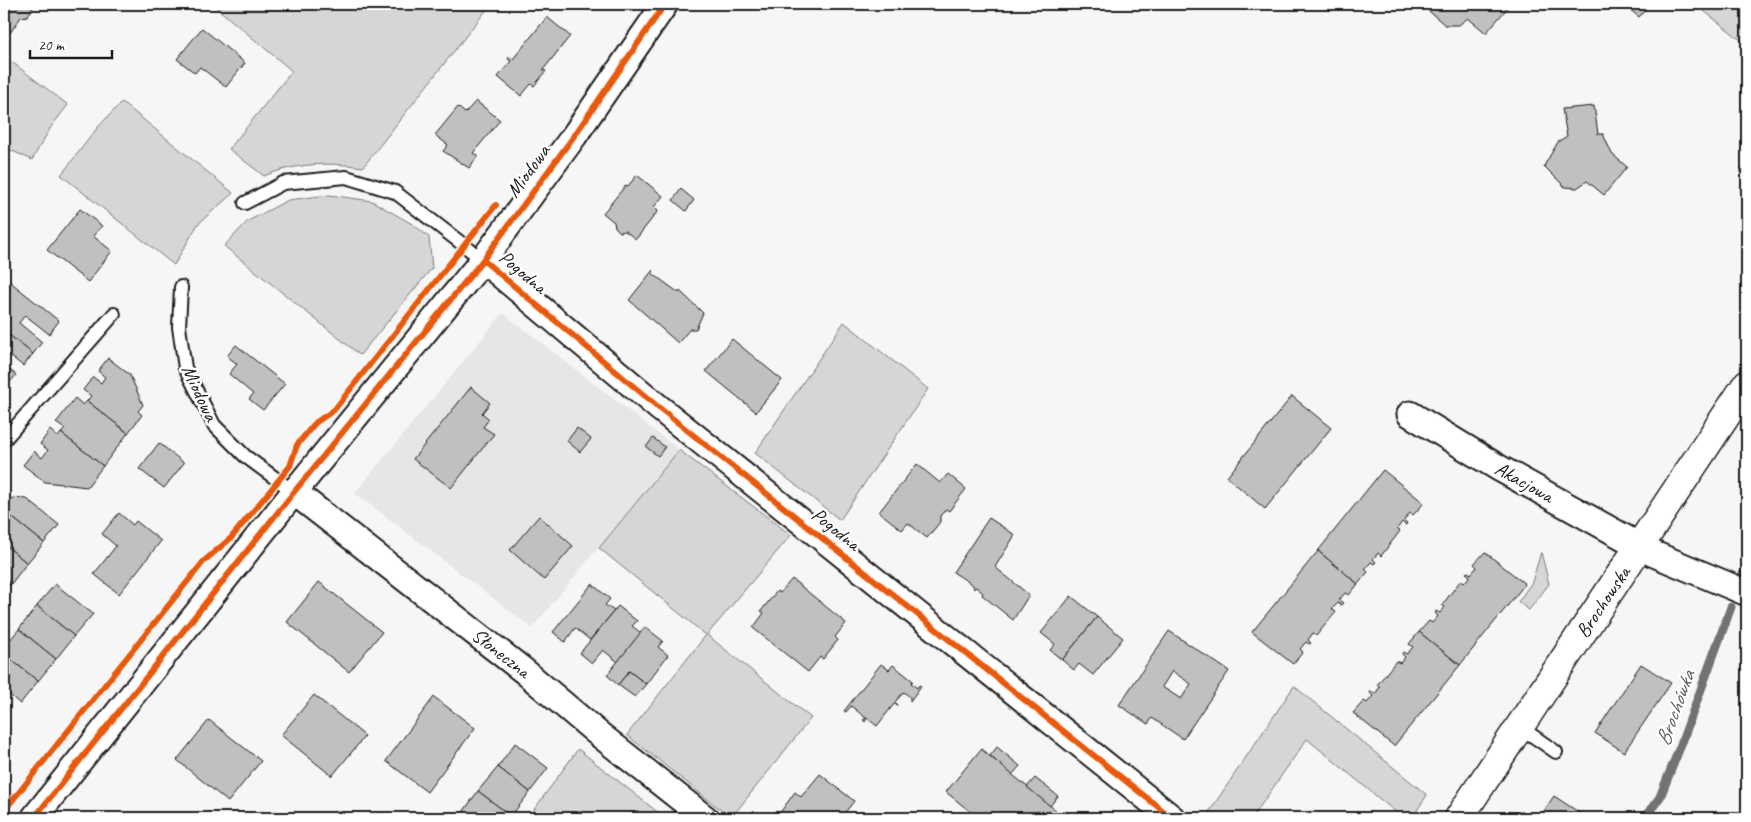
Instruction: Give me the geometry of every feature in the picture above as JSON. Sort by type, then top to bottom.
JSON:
[{"type":"street","name":"Miodowa","points":[[34,818],[294,492],[483,260],[574,136],[665,4]]},
{"type":"street","name":"Pogodna","points":[[483,260],[686,429],[1172,818]]},
{"type":"street","name":"Brochowska","points":[[1459,818],[1747,384]]},
{"type":"street","name":"Akacjowa","points":[[1410,414],[1499,468],[1662,558],[1747,593]]},
{"type":"street","name":"Słoneczna","points":[[294,492],[524,671],[595,731],[705,818]]},
{"type":"lane","points":[[244,203],[284,183],[346,178],[395,192],[483,260]]},
{"type":"lane","name":"Miodowa","points":[[181,287],[179,326],[186,368],[214,425],[245,456],[294,492]]},
{"type":"lane","points":[[4,440],[114,314]]},
{"type":"lane","points":[[1520,727],[1556,752]]},
{"type":"shaded area","points":[[212,4],[491,4],[363,167],[338,164],[300,166],[264,176],[229,149],[292,71]]},
{"type":"shaded area","points":[[1695,4],[1747,4],[1747,45],[1746,44]]},
{"type":"shaded area","points":[[4,56],[68,105],[51,127],[32,160],[4,147]]},
{"type":"shaded area","points":[[122,102],[233,193],[198,224],[174,265],[61,175],[98,127]]},
{"type":"shaded area","points":[[329,195],[372,201],[414,225],[429,237],[432,268],[360,355],[224,246],[248,221],[288,200]]},
{"type":"shaded area","points":[[503,313],[679,450],[532,628],[355,493]]},
{"type":"shaded area","points":[[844,322],[928,389],[840,520],[755,453]]},
{"type":"shaded area","points":[[679,450],[791,535],[707,635],[811,718],[731,818],[627,735],[706,635],[599,548]]},
{"type":"shaded area","points":[[1541,552],[1549,584],[1529,610],[1518,602],[1532,582]]},
{"type":"shaded area","points":[[1294,686],[1427,795],[1412,818],[1403,818],[1307,739],[1252,818],[1205,818]]},
{"type":"shaded area","points":[[578,749],[665,818],[528,818]]},
{"type":"building","points":[[4,4],[32,4],[32,10],[27,16],[21,17],[10,33],[4,28]]},
{"type":"building","points":[[1427,4],[1510,5],[1486,33],[1468,18],[1459,25],[1445,25],[1424,7]]},
{"type":"building","points":[[1623,4],[1650,4],[1639,17]]},
{"type":"building","points":[[547,17],[570,36],[543,70],[546,71],[534,86],[531,84],[521,96],[498,77],[511,61],[508,59],[509,57],[513,59]]},
{"type":"building","points":[[202,28],[245,63],[226,87],[200,67],[195,73],[177,59]]},
{"type":"building","points":[[476,101],[500,120],[473,153],[478,156],[469,168],[443,151],[448,145],[435,135],[458,107],[465,113]]},
{"type":"building","points":[[1594,106],[1598,134],[1603,134],[1612,154],[1627,167],[1604,195],[1587,181],[1577,188],[1565,187],[1544,166],[1558,142],[1567,136],[1562,109]]},
{"type":"building","points":[[637,175],[663,196],[654,207],[658,211],[636,239],[625,231],[620,232],[615,227],[614,222],[603,213],[626,185],[628,186]]},
{"type":"building","points":[[681,189],[694,200],[686,211],[673,200]]},
{"type":"building","points":[[80,209],[102,226],[93,236],[112,251],[88,282],[47,250]]},
{"type":"building","points":[[653,270],[653,274],[679,293],[680,291],[703,313],[696,329],[690,329],[678,343],[629,300]]},
{"type":"building","points":[[4,277],[59,321],[49,334],[25,315],[19,323],[42,342],[33,354],[4,331]]},
{"type":"building","points":[[4,331],[33,354],[23,366],[4,351]]},
{"type":"building","points":[[732,339],[782,380],[756,412],[706,371]]},
{"type":"building","points":[[236,345],[285,384],[263,410],[249,399],[253,394],[229,374],[237,364],[227,356]]},
{"type":"building","points":[[108,358],[130,375],[143,405],[138,411],[142,415],[128,433],[87,401],[91,396],[83,390],[93,377],[101,383],[105,377],[98,371]]},
{"type":"building","points":[[4,365],[16,375],[6,387],[4,385]]},
{"type":"building","points":[[471,387],[490,403],[482,413],[489,419],[483,427],[494,434],[451,488],[413,459]]},
{"type":"building","points":[[1292,396],[1331,428],[1265,509],[1227,477]]},
{"type":"building","points":[[75,398],[83,405],[87,401],[128,433],[103,466],[61,433],[65,429],[56,423]]},
{"type":"building","points":[[577,428],[591,439],[580,452],[567,441]]},
{"type":"building","points":[[50,430],[58,437],[61,433],[103,466],[87,487],[45,482],[23,465],[34,451],[42,458],[48,450],[40,444]]},
{"type":"building","points":[[653,438],[665,447],[658,456],[646,447]]},
{"type":"building","points":[[159,443],[184,463],[164,488],[139,469]]},
{"type":"building","points":[[917,464],[940,483],[948,474],[966,489],[949,511],[946,509],[940,516],[940,522],[927,538],[908,523],[902,530],[879,512]]},
{"type":"building","points":[[1383,470],[1424,503],[1413,515],[1410,513],[1404,520],[1407,523],[1406,525],[1402,522],[1397,529],[1400,531],[1381,556],[1378,553],[1373,559],[1376,562],[1374,564],[1371,562],[1365,569],[1368,572],[1358,584],[1318,551]]},
{"type":"building","points":[[12,498],[27,499],[59,525],[44,543],[4,511]]},
{"type":"building","points":[[4,511],[44,543],[27,563],[4,544]]},
{"type":"building","points":[[119,513],[133,525],[136,521],[161,541],[119,594],[94,574],[116,546],[102,534]]},
{"type":"building","points":[[539,516],[573,546],[544,580],[510,550]]},
{"type":"building","points":[[989,518],[1015,535],[995,567],[1029,595],[1013,620],[982,595],[983,593],[976,587],[974,589],[973,585],[953,572]]},
{"type":"building","points":[[4,544],[27,563],[11,584],[4,578]]},
{"type":"building","points":[[1318,551],[1358,584],[1349,595],[1345,593],[1339,600],[1343,603],[1341,605],[1338,603],[1332,609],[1336,612],[1316,636],[1313,633],[1308,640],[1311,643],[1306,642],[1300,649],[1303,652],[1293,664],[1252,632]]},
{"type":"building","points":[[1485,552],[1525,584],[1460,665],[1419,632],[1429,621],[1432,623],[1438,616],[1435,613],[1436,611],[1440,613],[1445,607],[1442,605],[1461,580],[1464,583],[1470,576],[1466,573],[1471,574],[1477,567],[1474,564]]},
{"type":"building","points":[[4,578],[11,584],[4,593]]},
{"type":"building","points":[[792,579],[846,623],[835,637],[838,640],[823,659],[820,657],[808,672],[753,628],[764,613],[761,611],[777,591],[780,593]]},
{"type":"building","points":[[319,582],[382,632],[349,672],[287,622]]},
{"type":"building","points":[[55,584],[93,614],[74,636],[37,606]]},
{"type":"building","points":[[592,584],[610,599],[605,605],[614,611],[590,640],[575,628],[565,642],[553,632]]},
{"type":"building","points":[[1071,596],[1097,617],[1062,660],[1050,650],[1055,644],[1041,633]]},
{"type":"building","points":[[37,606],[74,636],[56,659],[19,629]]},
{"type":"building","points":[[618,606],[637,621],[632,626],[641,633],[618,662],[603,650],[592,663],[580,653]]},
{"type":"building","points":[[1097,617],[1123,638],[1093,675],[1079,664],[1074,670],[1062,660]]},
{"type":"building","points":[[645,627],[663,641],[658,647],[668,655],[646,684],[629,671],[618,685],[607,675]]},
{"type":"building","points":[[19,629],[56,659],[38,681],[4,654],[4,647]]},
{"type":"building","points":[[1169,631],[1229,671],[1183,739],[1152,718],[1148,724],[1119,705]],"holes":[[[1172,671],[1191,684],[1181,699],[1162,687]]]},
{"type":"building","points":[[1419,632],[1460,665],[1394,746],[1353,713],[1364,701],[1367,703],[1373,696],[1370,693],[1371,691],[1375,694],[1380,687],[1377,685],[1396,661],[1400,663],[1405,657],[1402,654],[1403,652],[1407,654],[1413,647],[1409,644]]},
{"type":"building","points":[[4,654],[38,681],[20,704],[4,690]]},
{"type":"building","points":[[881,664],[889,670],[893,665],[913,681],[911,683],[917,688],[919,685],[921,686],[910,701],[910,697],[904,692],[895,702],[898,705],[894,704],[877,726],[867,718],[865,722],[863,720],[866,718],[851,706],[846,712],[844,711]]},
{"type":"building","points":[[1641,664],[1671,683],[1624,752],[1595,733]]},
{"type":"building","points":[[629,671],[646,684],[635,697],[618,685]]},
{"type":"building","points":[[314,695],[365,736],[332,776],[281,735]]},
{"type":"building","points":[[434,697],[475,728],[427,792],[386,761]]},
{"type":"building","points":[[209,720],[261,761],[228,802],[177,760]]},
{"type":"building","points":[[515,743],[548,768],[530,792],[498,767]]},
{"type":"building","points":[[997,747],[1020,766],[1012,775],[990,756]]},
{"type":"building","points":[[981,749],[1058,812],[1052,818],[978,818],[946,792]]},
{"type":"building","points":[[498,767],[530,792],[511,816],[478,791]]},
{"type":"building","points":[[820,774],[854,801],[844,814],[849,818],[785,818],[779,814],[795,792],[801,797]]},
{"type":"building","points":[[1035,778],[1058,796],[1050,806],[1027,787]]},
{"type":"building","points":[[478,791],[511,816],[509,818],[465,818],[461,815]]},
{"type":"building","points":[[1554,796],[1583,815],[1581,818],[1539,818]]},
{"type":"waterway","name":"Brochówka","points":[[1741,578],[1747,567]]},
{"type":"waterway","name":"Brochówka","points":[[1645,818],[1660,797],[1731,607]]},
{"type":"cycle path","points":[[34,818],[294,492],[483,260],[574,136],[665,4]]},
{"type":"cycle path","points":[[4,811],[204,561],[231,538],[278,481],[290,466],[297,445],[315,423],[334,410],[496,205]]},
{"type":"cycle path","points":[[483,260],[657,406],[1172,818]]}]
